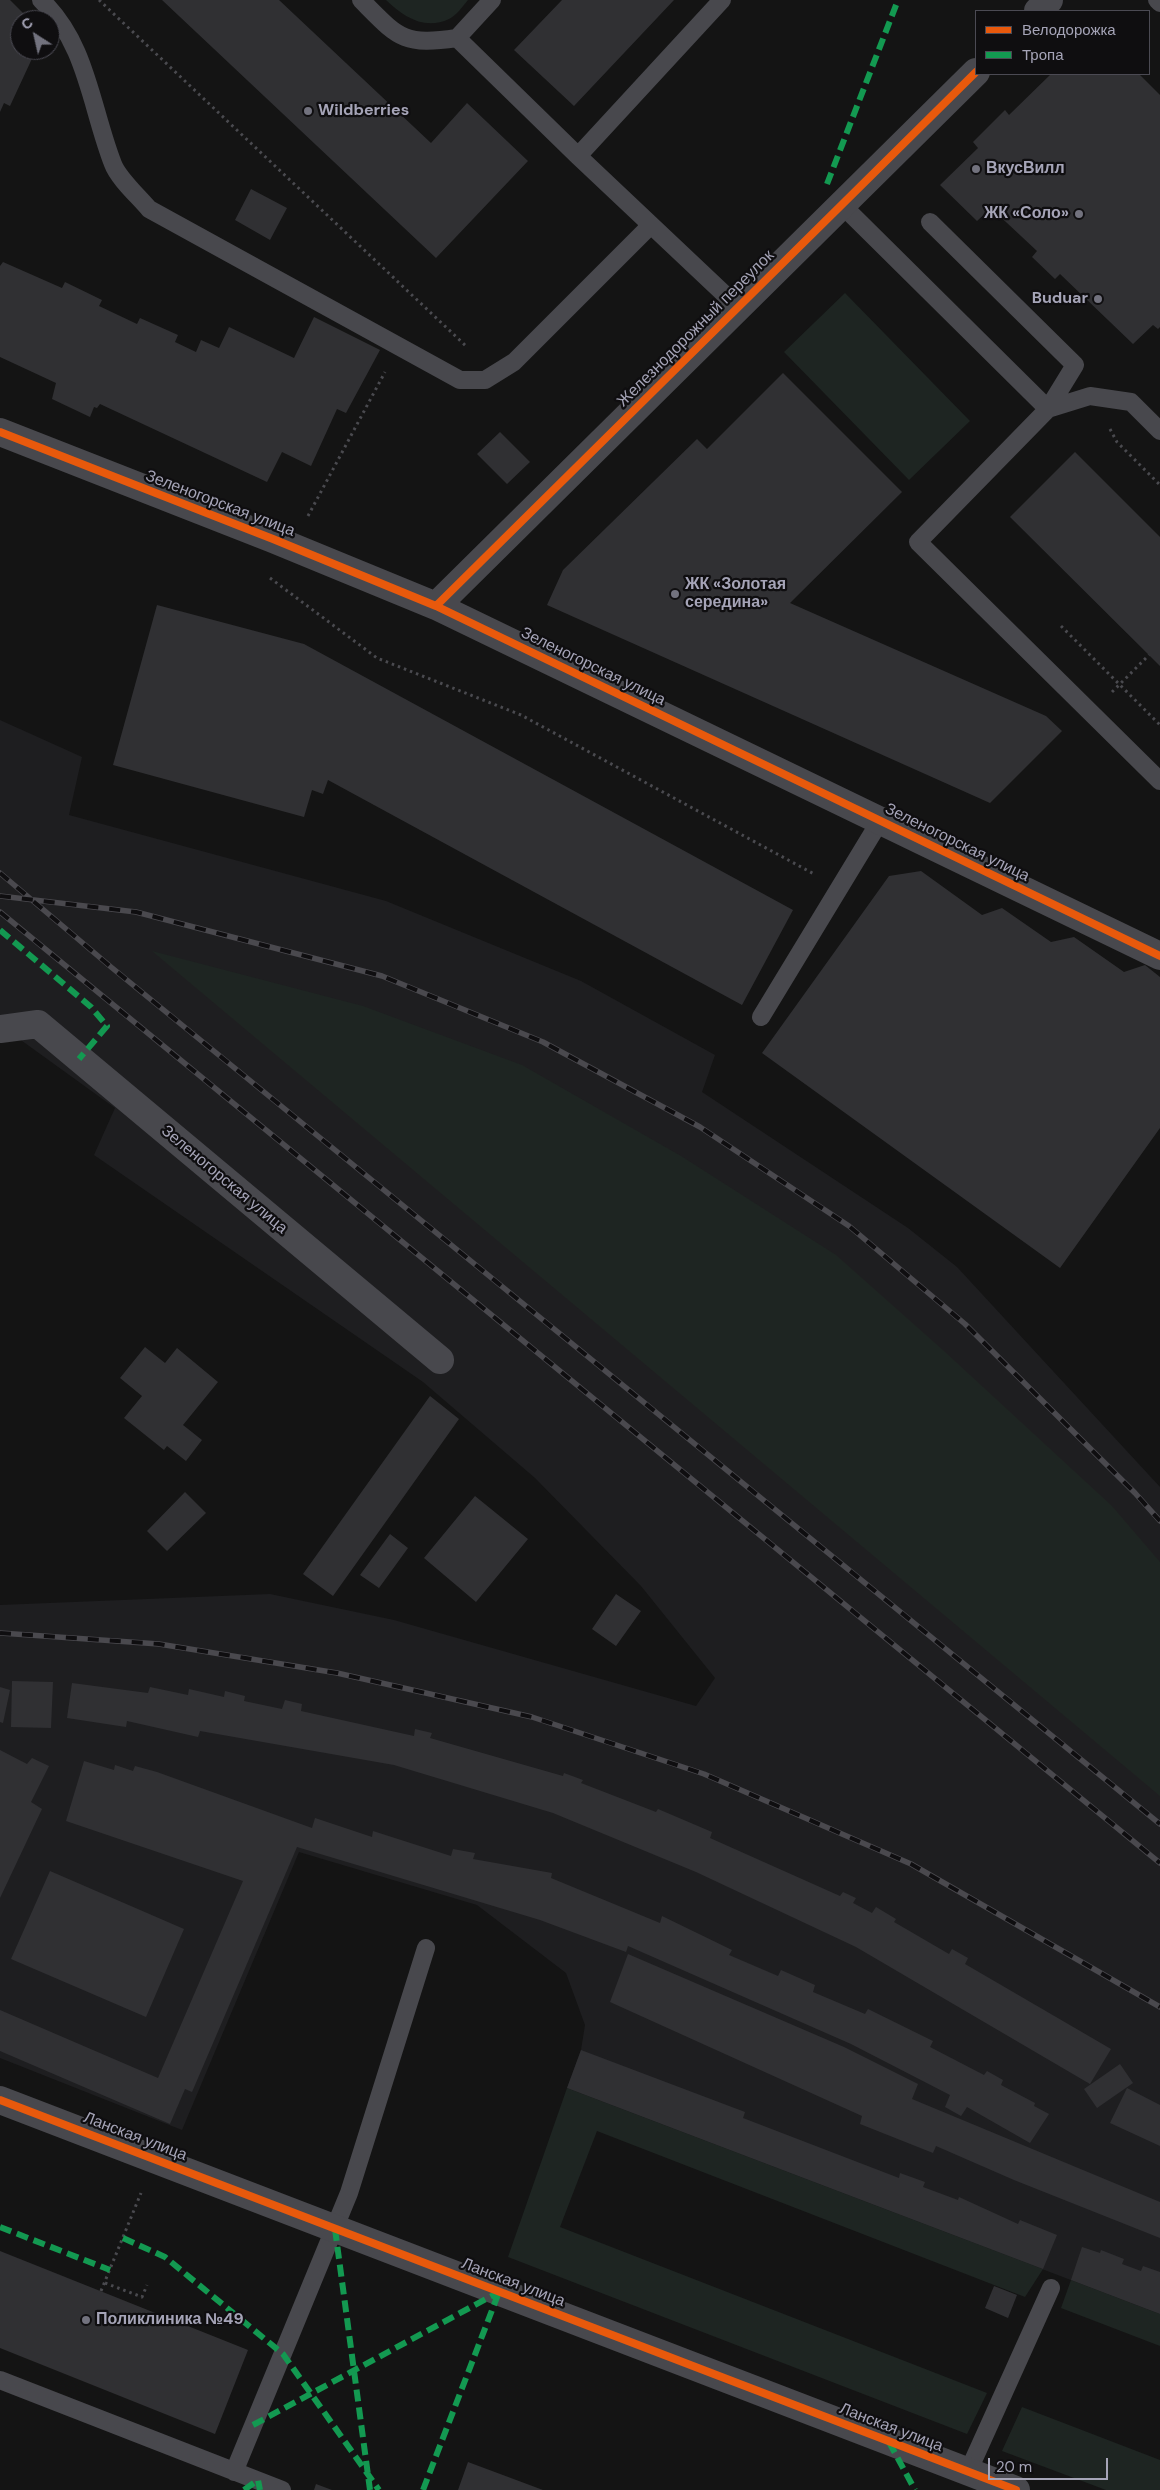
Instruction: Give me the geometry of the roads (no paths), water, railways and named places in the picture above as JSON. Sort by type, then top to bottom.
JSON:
[{"type":"street","points":[[1039,10],[1049,0]]},
{"type":"street","name":"Железнодорожный переулок","points":[[436,606],[975,73]]},
{"type":"street","name":"Зеленогорская улица","points":[[0,432],[273,539],[436,606],[1160,956]]},
{"type":"street","name":"Зеленогорская улица","points":[[0,1029],[38,1024],[440,1360]]},
{"type":"street","name":"Ланская улица","points":[[0,2100],[1016,2490]]},
{"type":"lane","points":[[42,0],[53,11],[73,41],[113,166],[149,209],[399,344],[460,380],[485,380],[514,362],[651,225]]},
{"type":"lane","points":[[361,0],[399,36],[426,42],[457,38],[492,0]]},
{"type":"lane","points":[[578,156],[722,0]]},
{"type":"lane","points":[[1157,0],[1160,3]]},
{"type":"lane","points":[[457,38],[578,156],[738,307]]},
{"type":"lane","points":[[842,205],[1048,409]]},
{"type":"lane","points":[[930,222],[1075,365],[1048,409],[918,542],[1160,781]]},
{"type":"lane","points":[[1048,409],[1090,396],[1131,402],[1160,431]]},
{"type":"lane","points":[[761,1017],[880,821]]},
{"type":"lane","points":[[234,2472],[349,2193],[426,1948]]},
{"type":"lane","points":[[968,2472],[1051,2288]]},
{"type":"lane","points":[[0,2380],[282,2490]]},
{"type":"railway","points":[[0,873],[111,967],[1160,1824]]},
{"type":"railway","points":[[0,896],[136,912],[382,976],[543,1042],[700,1127],[849,1226],[965,1324],[1135,1493],[1160,1521]]},
{"type":"railway","points":[[0,912],[1160,1863]]},
{"type":"railway","points":[[0,1633],[159,1644],[337,1673],[532,1717],[704,1774],[911,1864],[1160,2007]]},
{"type":"place","name":"Wildberries","points":[[308,111]]},
{"type":"place","name":"ВкусВилл","points":[[976,169]]},
{"type":"place","name":"ЖК «Соло»","points":[[1079,214]]},
{"type":"place","name":"Buduar","points":[[1098,299]]},
{"type":"place","name":"ЖК «Золотая середина»","points":[[675,594]]},
{"type":"place","name":"Поликлиника №49","points":[[86,2320]]}]
